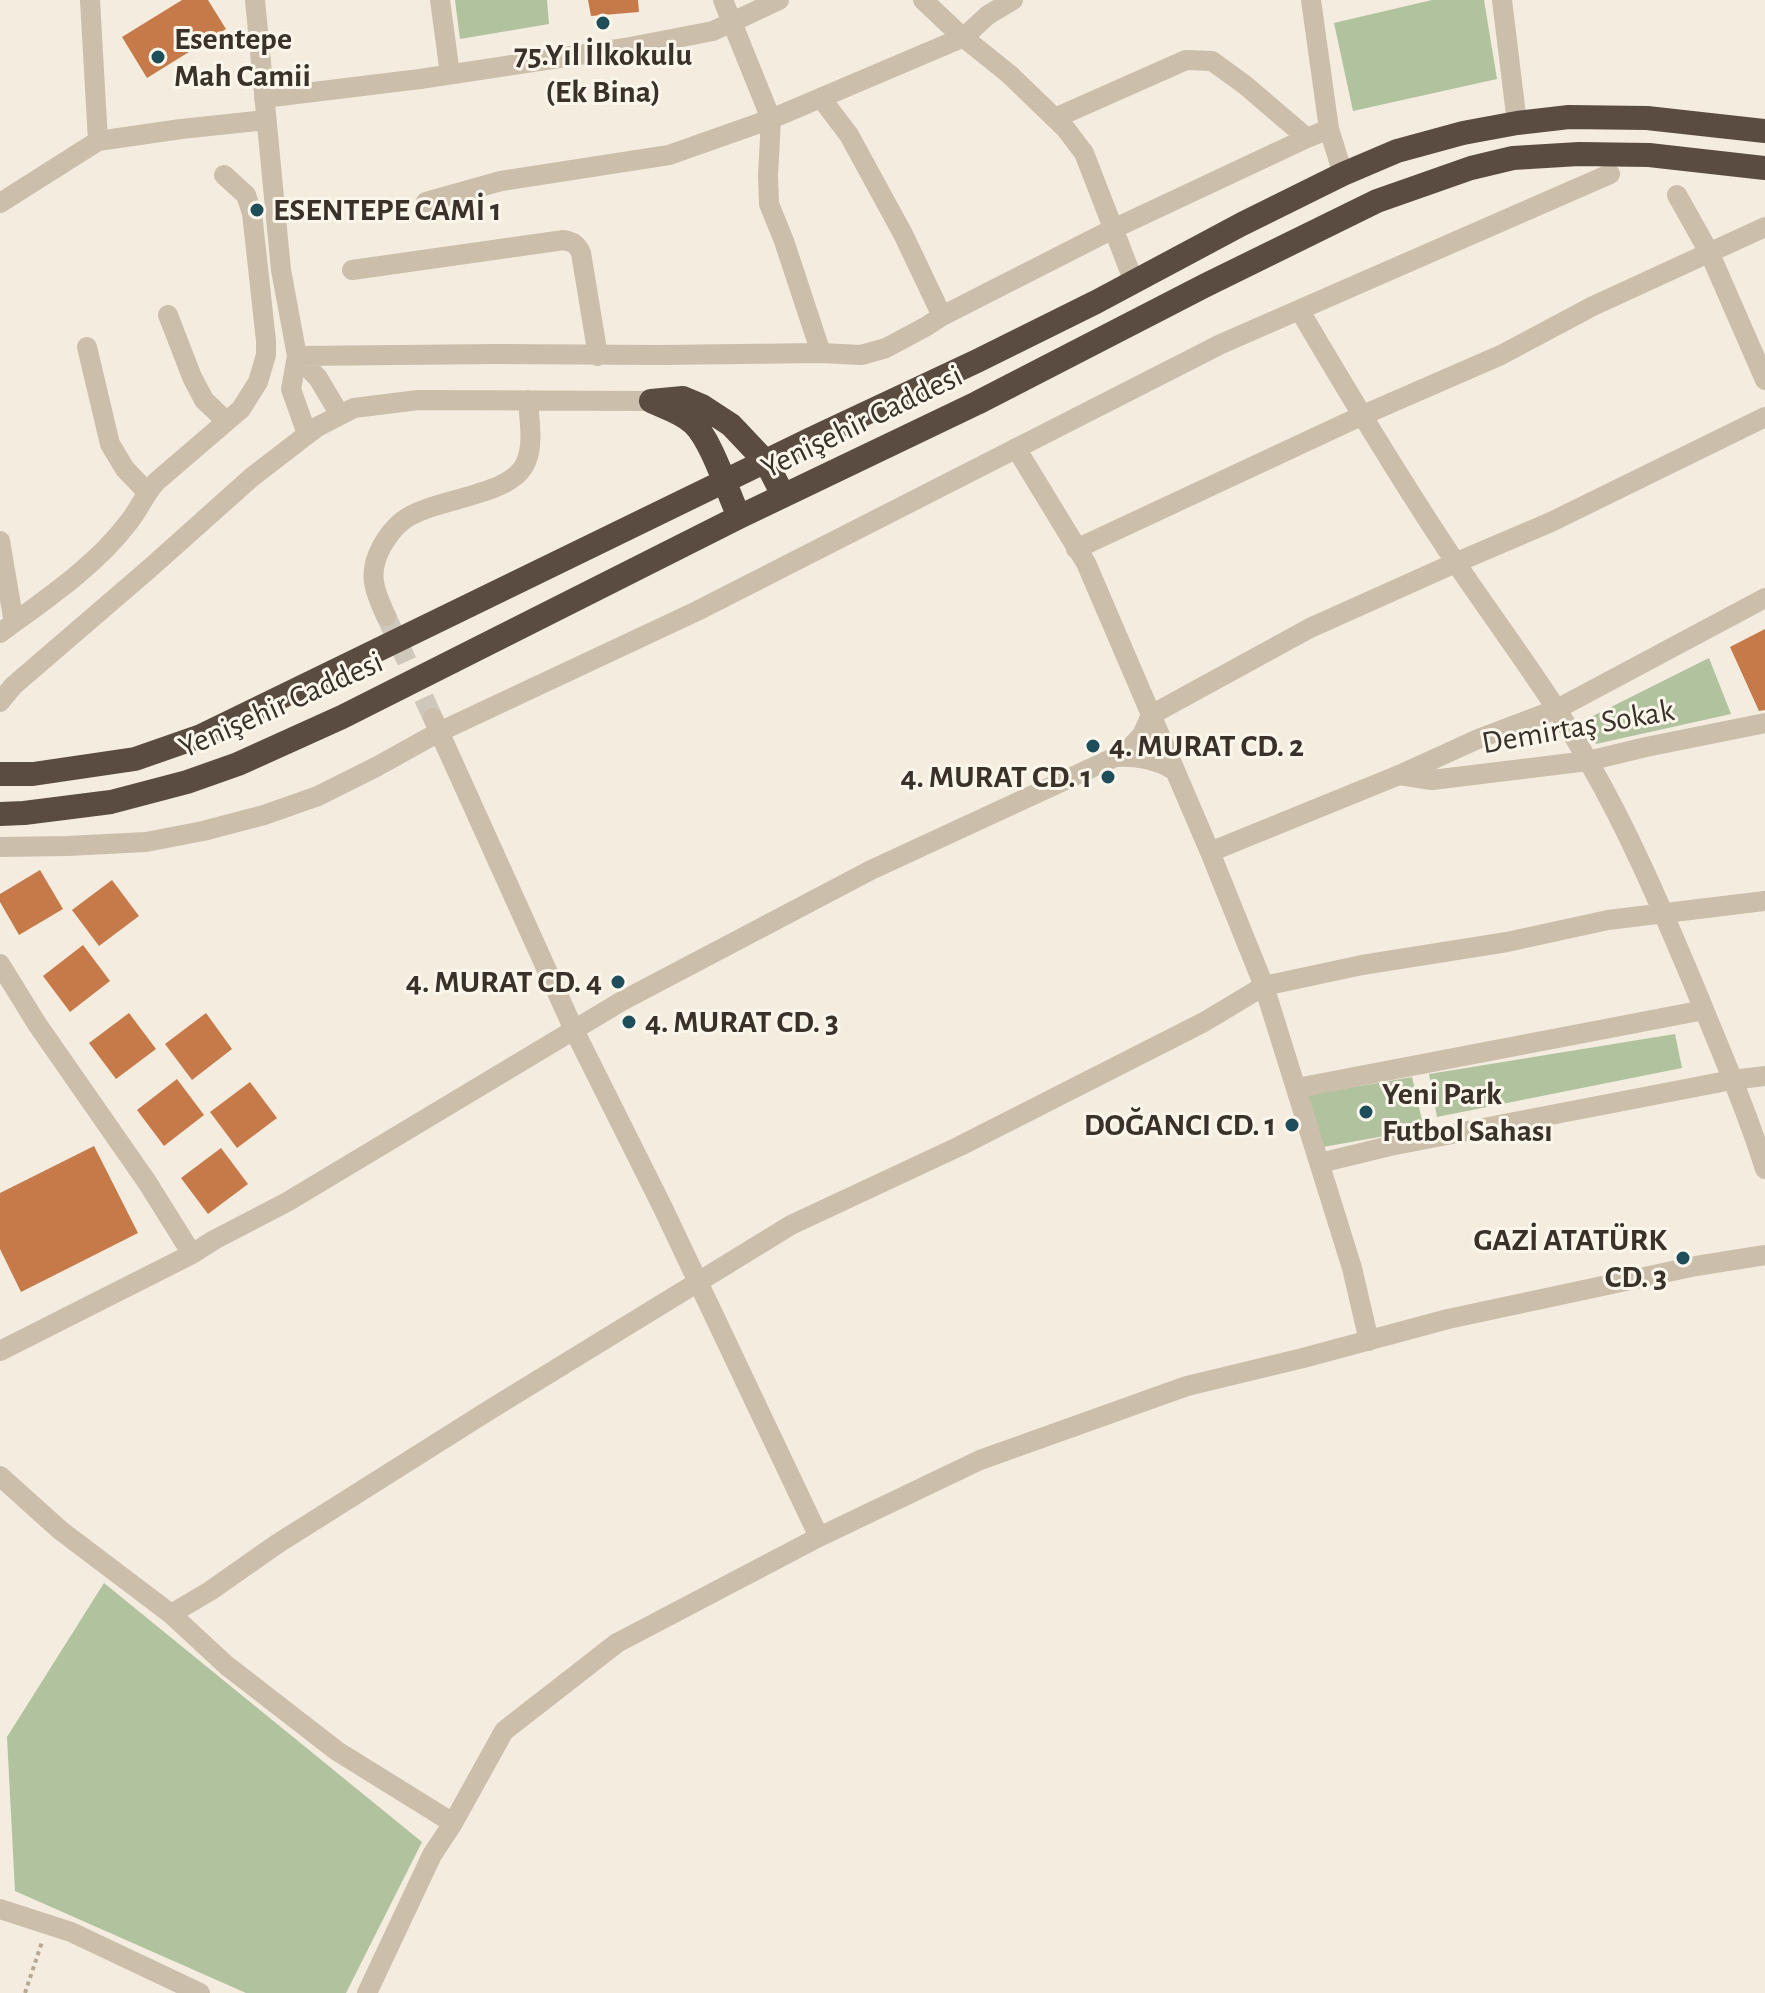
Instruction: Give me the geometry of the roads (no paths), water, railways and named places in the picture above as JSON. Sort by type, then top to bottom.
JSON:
[{"type":"highway","name":"Yenişehir Caddesi","points":[[0,774],[33,774],[135,759],[201,736],[977,361],[1343,174],[1397,151],[1463,133],[1569,117],[1647,118],[1765,131]]},
{"type":"highway","name":"Yenişehir Caddesi","points":[[0,814],[111,802],[187,782],[238,764],[342,717],[1377,201],[1471,168],[1513,158],[1579,154],[1649,155],[1765,168]]},
{"type":"highway","points":[[651,401],[683,398],[731,425],[766,462],[783,495]]},
{"type":"highway","points":[[651,401],[682,415],[695,425],[707,442],[739,517]]},
{"type":"street","points":[[90,0],[98,141]]},
{"type":"street","points":[[255,0],[281,270],[297,356],[291,389],[307,434]]},
{"type":"street","points":[[440,0],[450,74]]},
{"type":"street","points":[[723,0],[771,119],[769,204],[821,353]]},
{"type":"street","points":[[264,98],[625,48],[713,31],[779,0]]},
{"type":"street","points":[[923,0],[1009,74],[1065,128],[1084,153],[1134,282]]},
{"type":"street","points":[[426,202],[501,181],[669,155],[771,119],[964,37],[988,15],[1013,0]]},
{"type":"street","points":[[1311,0],[1329,129],[1343,174]]},
{"type":"street","points":[[1502,0],[1517,123]]},
{"type":"street","points":[[1055,118],[1186,60],[1212,61],[1307,138]]},
{"type":"street","points":[[821,98],[849,135],[903,234],[942,316]]},
{"type":"street","points":[[0,203],[98,141],[266,120]]},
{"type":"street","points":[[297,356],[861,355],[886,348],[1113,229],[1329,129]]},
{"type":"street","points":[[0,847],[146,842],[264,815],[318,796],[376,767],[436,725],[697,611],[1221,344],[1610,174]]},
{"type":"street","points":[[7,628],[106,548],[129,522],[147,492],[178,461],[241,409],[258,382],[266,355],[266,341],[252,213],[246,195],[224,175]]},
{"type":"street","points":[[1677,195],[1710,254],[1765,380]]},
{"type":"street","points":[[1076,549],[1361,416],[1501,355],[1593,306],[1765,227]]},
{"type":"street","points":[[352,270],[571,241],[578,245],[581,253],[598,356]]},
{"type":"street","points":[[1300,311],[1361,416],[1455,563],[1557,709],[1588,761],[1635,849],[1664,914],[1765,1169]]},
{"type":"street","points":[[168,315],[204,400],[226,421]]},
{"type":"street","points":[[87,347],[110,444],[125,469],[147,492]]},
{"type":"street","points":[[297,356],[318,378],[340,415]]},
{"type":"street","points":[[0,702],[13,686],[252,477],[307,434],[354,408],[418,400],[651,401]]},
{"type":"street","points":[[386,616],[374,590],[373,573],[378,554],[389,534],[420,510],[493,488],[514,477],[526,464],[530,446],[528,400]]},
{"type":"street","points":[[0,1351],[287,1202],[622,1001],[871,870],[1126,752],[1142,735],[1151,715],[1310,628],[1551,522],[1765,417]]},
{"type":"street","points":[[1016,448],[1086,563],[1264,986],[1352,1268],[1369,1341]]},
{"type":"street","points":[[0,541],[7,628]]},
{"type":"street","points":[[1210,852],[1557,709],[1765,598]]},
{"type":"street","name":"Demirtaş Sokak","points":[[1399,775],[1432,780],[1588,761],[1765,723]]},
{"type":"street","points":[[436,725],[574,1030],[698,1281],[819,1537]]},
{"type":"street","points":[[1115,757],[1147,758],[1174,770]]},
{"type":"street","points":[[171,1614],[277,1544],[791,1225],[974,1140],[1204,1022],[1264,986],[1362,965],[1507,942],[1608,920],[1765,901]]},
{"type":"street","points":[[0,964],[192,1254]]},
{"type":"street","points":[[1297,1088],[1704,1010]]},
{"type":"street","points":[[1320,1163],[1390,1146],[1765,1076]]},
{"type":"street","points":[[367,1993],[432,1855],[504,1731],[617,1643],[819,1537],[980,1460],[1172,1391],[1448,1319],[1696,1266],[1765,1255]]},
{"type":"street","points":[[0,1476],[60,1530],[171,1614],[226,1665],[337,1751],[453,1823]]},
{"type":"street","points":[[0,1909],[105,1947],[200,1993]]},
{"type":"tunnel","points":[[386,616],[433,718]]},
{"type":"place","name":"75.Yıl İlkokulu (Ek Bina)","points":[[603,23]]},
{"type":"place","name":"Esentepe Mah Camii","points":[[158,57]]},
{"type":"place","name":"ESENTEPE CAMİ 1","points":[[257,210]]},
{"type":"place","name":"4. MURAT CD. 2","points":[[1093,746]]},
{"type":"place","name":"4. MURAT CD. 1","points":[[1108,777]]},
{"type":"place","name":"4. MURAT CD. 4","points":[[618,982]]},
{"type":"place","name":"4. MURAT CD. 3","points":[[629,1022]]},
{"type":"place","name":"Yeni Park Futbol Sahası","points":[[1366,1112]]},
{"type":"place","name":"DOĞANCI CD. 1","points":[[1292,1125]]},
{"type":"place","name":"GAZİ ATATÜRK CD. 3","points":[[1683,1258]]}]
